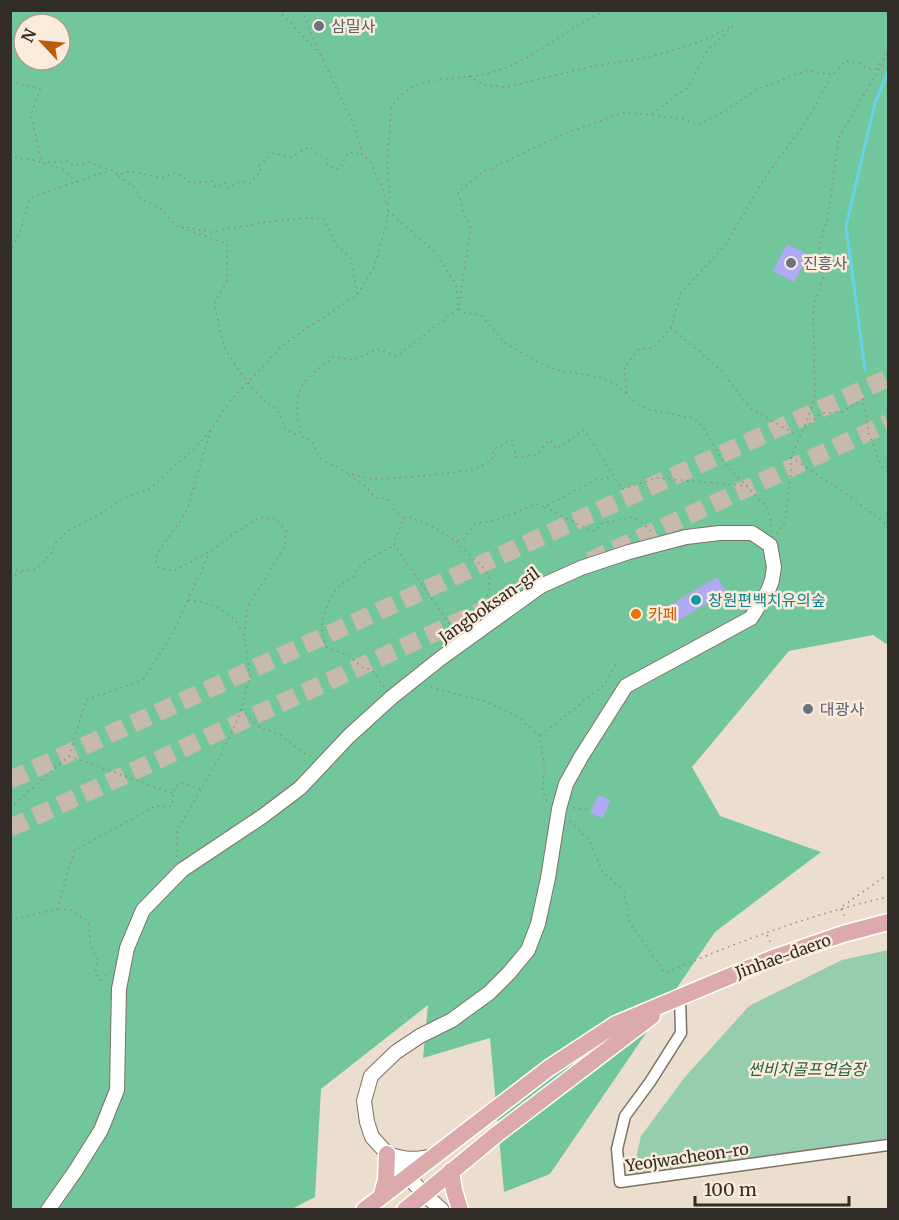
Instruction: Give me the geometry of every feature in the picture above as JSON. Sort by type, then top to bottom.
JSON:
[{"type":"main road","name":"Jinhae-daero","points":[[680,997],[773,958],[888,922]]},
{"type":"main road","points":[[364,1209],[408,1178],[549,1068],[616,1024],[680,997]]},
{"type":"main road","points":[[405,1209],[561,1084],[680,997]]},
{"type":"main road","points":[[381,1197],[386,1180],[387,1154]]},
{"type":"main road","points":[[451,1171],[460,1209]]},
{"type":"street","name":"Jangboksan-gil","points":[[48,1209],[101,1130],[117,1090],[118,989],[127,948],[143,910],[182,870],[300,788],[393,695],[541,586],[581,568],[660,543],[698,536],[752,533],[770,545]]},
{"type":"street","points":[[442,1209],[408,1178],[372,1137],[364,1101],[371,1076],[396,1052],[420,1036],[452,1020],[489,993],[509,974],[528,950],[538,924],[559,808],[566,784],[626,686],[751,618],[768,591],[772,580],[774,567],[770,545]]},
{"type":"street","name":"Yeojwacheon-ro","points":[[680,997],[681,1033],[625,1116],[617,1149],[620,1182],[888,1145]]},
{"type":"street","points":[[387,1154],[404,1160],[438,1155]]},
{"type":"path","points":[[278,10],[320,54]]},
{"type":"path","points":[[302,10],[354,126],[362,154],[371,163],[382,187],[388,211],[433,250],[456,285],[458,309]]},
{"type":"path","points":[[10,568],[22,571],[36,570],[51,554],[55,543],[69,530],[127,497],[147,490],[193,450],[231,400],[284,344],[357,295],[374,267],[388,211],[390,191],[387,168],[391,109],[394,102],[414,84],[486,74],[514,65],[540,52],[556,38],[587,19],[607,10]]},
{"type":"path","points":[[469,76],[484,85],[506,87],[594,66],[650,57],[699,42],[732,26],[707,51],[688,87],[651,115]]},
{"type":"path","points":[[627,394],[624,367],[638,350],[656,347],[671,327],[681,292],[726,244],[764,179],[806,122],[832,75],[846,61],[876,69],[888,52],[839,138],[828,216],[819,248],[823,278],[813,309],[815,395],[790,457],[791,472],[785,522],[770,545]]},
{"type":"path","points":[[301,436],[297,415],[298,392],[310,375],[333,357],[354,360],[378,349],[397,356],[458,309],[471,228],[464,214],[458,192],[483,172],[561,135],[625,112],[684,119],[697,125],[728,109],[756,90],[807,70],[832,75]]},
{"type":"path","points":[[10,84],[18,83],[40,89],[31,115],[42,163]]},
{"type":"path","points":[[116,174],[130,171],[161,178],[175,173],[189,180],[190,183],[212,181],[216,188],[225,183],[228,188],[241,181],[250,183],[261,171],[258,166],[274,153],[291,157],[309,147],[327,159],[327,166],[339,169],[350,152],[362,154]]},
{"type":"path","points":[[10,154],[15,158],[33,159],[62,170],[78,182]]},
{"type":"path","points":[[42,163],[67,161],[74,165],[88,162],[111,170],[136,189],[140,198],[161,209],[177,226],[227,244],[227,281],[214,304],[224,347],[264,401],[278,410],[286,430],[311,440],[320,458],[357,478],[375,498],[385,498],[392,503],[392,507],[405,519]]},
{"type":"path","points":[[10,253],[21,229],[29,201],[33,196],[111,170]]},
{"type":"path","points":[[177,226],[210,232],[267,222],[308,218],[324,219],[336,246],[351,258],[357,295]]},
{"type":"path","points":[[458,309],[465,313],[481,315],[505,343],[541,364],[556,370],[599,377],[615,384],[647,409],[692,418],[702,425],[724,463],[768,508],[771,521],[770,545]]},
{"type":"path","points":[[671,327],[719,368],[749,407],[800,437]]},
{"type":"path","points":[[803,429],[822,413],[842,412],[863,399],[869,434],[882,468],[888,466]]},
{"type":"path","points":[[182,870],[176,854],[177,830],[228,741],[250,676],[244,633],[248,606],[285,546],[286,530],[275,518],[258,518],[211,551],[174,571],[159,568],[155,560],[186,513],[211,429]]},
{"type":"path","points":[[346,473],[371,478],[413,477],[472,470],[492,460],[494,449],[512,440],[516,457],[536,455],[550,440],[556,449],[584,430],[622,489],[657,478],[748,486]]},
{"type":"path","points":[[790,457],[888,524]]},
{"type":"path","points":[[544,507],[595,480],[614,476]]},
{"type":"path","points":[[456,541],[464,538],[475,524],[496,520],[536,504],[596,531],[600,524],[633,517],[644,524],[660,543]]},
{"type":"path","points":[[477,634],[449,623],[394,545],[395,538],[405,519],[410,517],[456,541],[486,570],[489,579],[483,613],[497,618]]},
{"type":"path","points":[[393,695],[382,686],[372,670],[363,668],[348,655],[327,648],[322,635],[322,622],[329,601],[338,587],[353,578],[359,567],[368,560],[394,545]]},
{"type":"path","points":[[10,808],[69,756],[86,700],[144,680],[172,634],[211,551]]},
{"type":"path","points":[[10,579],[22,571]]},
{"type":"path","points":[[188,600],[206,601],[234,617],[244,633]]},
{"type":"path","points":[[540,736],[605,684],[617,662]]},
{"type":"path","points":[[415,678],[424,686],[484,701],[518,716],[540,736],[544,769],[542,786],[547,802],[559,808],[590,841],[602,871],[624,891],[630,923],[665,973],[717,950],[840,908],[888,897]]},
{"type":"path","points":[[240,709],[259,728],[279,735],[308,756],[331,755]]},
{"type":"path","points":[[69,756],[174,794]]},
{"type":"path","points":[[57,909],[74,851],[155,806],[172,806],[174,787],[183,783],[201,789]]},
{"type":"path","points":[[559,808],[588,810]]},
{"type":"path","points":[[840,908],[888,874]]},
{"type":"path","points":[[840,908],[853,932]]},
{"type":"path","points":[[10,920],[57,909],[70,910],[88,921],[91,947],[98,960],[95,973],[100,980],[125,958]]},
{"type":"green space","points":[[10,11],[888,11],[888,645],[873,635],[789,651],[692,767],[720,816],[821,852],[715,932],[550,1174],[504,1192],[490,1038],[423,1058],[428,1005],[321,1089],[315,1197],[292,1209],[11,1209]]},
{"type":"green space","name":"썬비치골프연습장","points":[[888,950],[888,1138],[631,1181],[641,1136],[685,1077],[749,1006],[842,960]]},
{"type":"building","name":"진흥사","points":[[787,244],[809,255],[794,282],[773,271]]},
{"type":"building","name":"창원편백치유의숲","points":[[717,577],[726,592],[674,623],[665,608]]},
{"type":"building","points":[[598,795],[610,800],[603,818],[590,813]]},
{"type":"waterway","points":[[865,370],[846,226],[875,103],[888,72]]},
{"type":"tunnel","points":[[10,780],[888,378]]},
{"type":"tunnel","points":[[590,561],[888,423]]},
{"type":"tunnel","points":[[10,828],[540,584]]},
{"type":"place","name":"삼밀사","points":[[319,26]]},
{"type":"place","name":"진흥사","points":[[791,263]]},
{"type":"place","name":"창원편백치유의숲","points":[[696,600]]},
{"type":"place","name":"카페","points":[[636,614]]},
{"type":"place","name":"대광사","points":[[808,709]]}]
